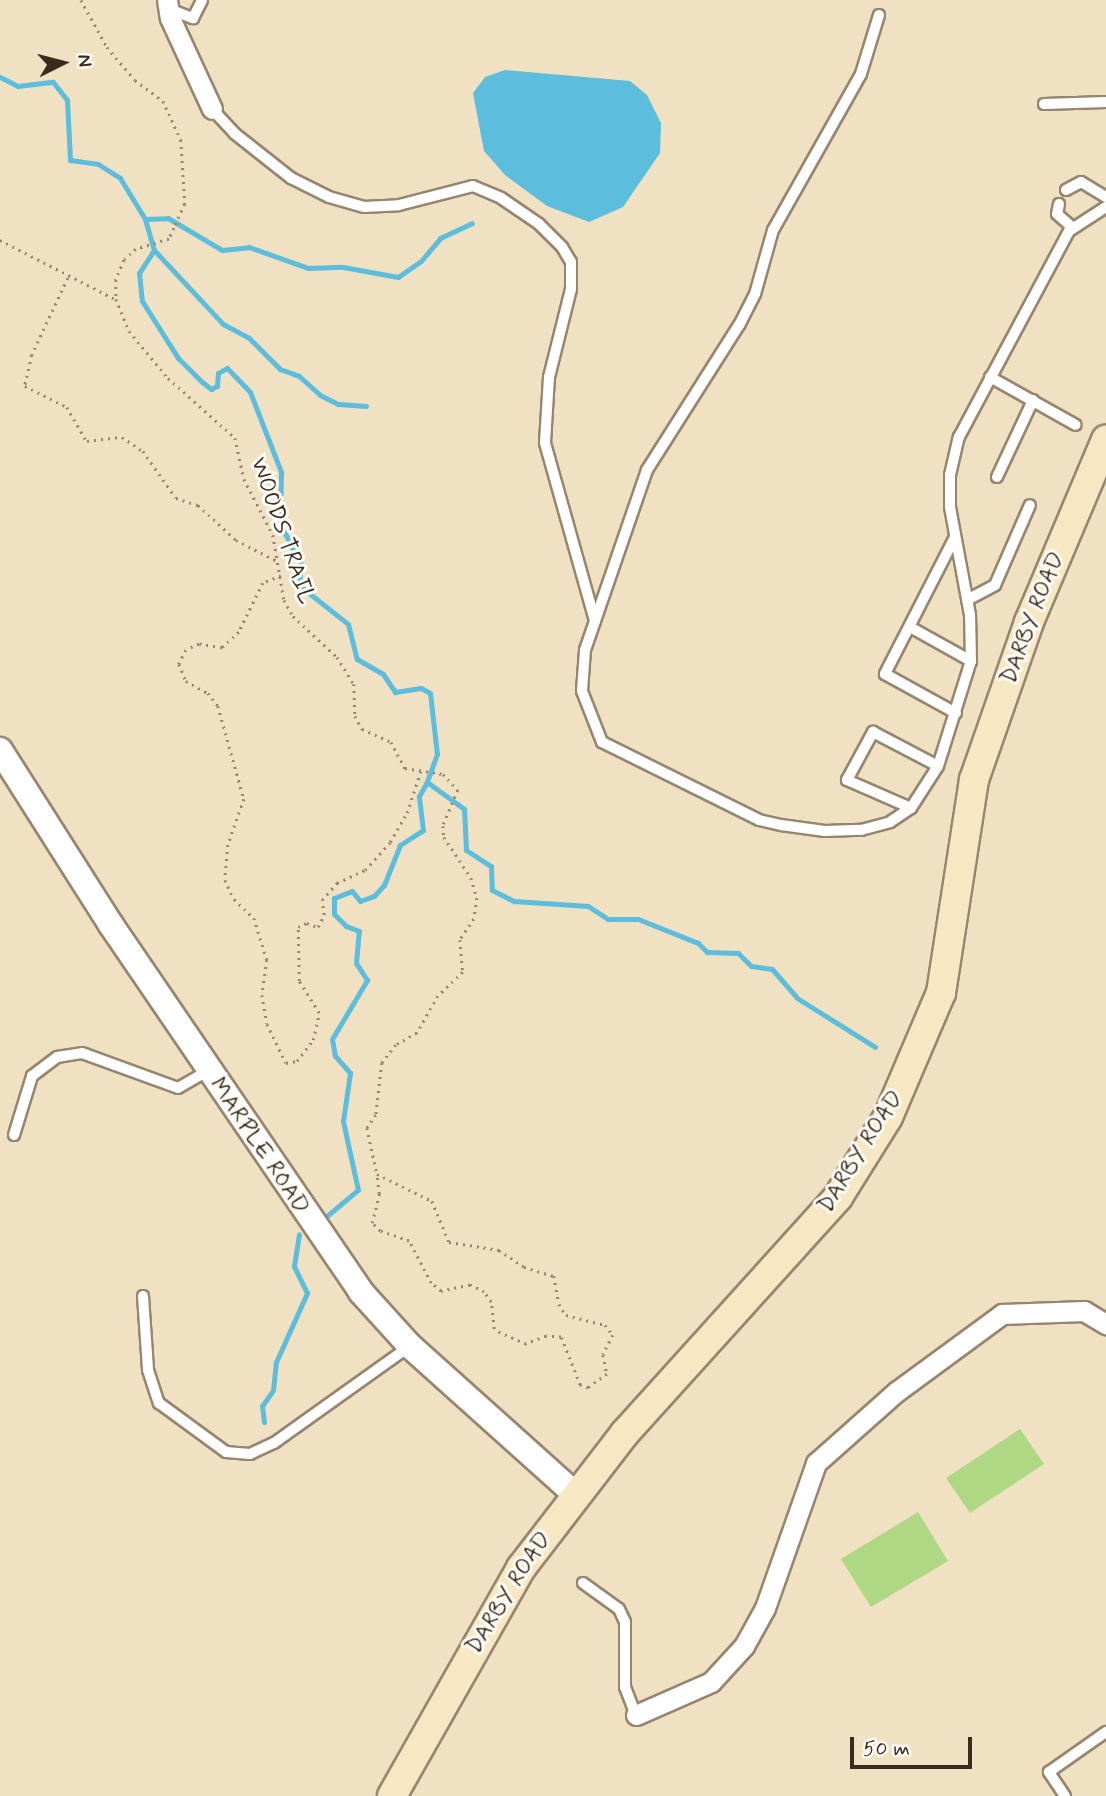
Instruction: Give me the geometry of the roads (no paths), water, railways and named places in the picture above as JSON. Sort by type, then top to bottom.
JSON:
[{"type":"main road","name":"DARBY ROAD","points":[[392,1796],[514,1579],[575,1494],[838,1197],[888,1117],[941,993],[974,780],[1029,621],[1106,440]]},
{"type":"street","points":[[168,4],[212,108]]},
{"type":"street","name":"MARPLE ROAD","points":[[0,750],[208,1071],[361,1292],[410,1346],[575,1494]]},
{"type":"street","points":[[636,1715],[711,1682],[744,1646],[765,1608],[816,1463],[896,1392],[1002,1314],[1084,1311],[1106,1324]]},
{"type":"lane","points":[[168,4],[192,18],[202,0]]},
{"type":"lane","points":[[879,15],[861,74],[773,230],[755,294],[739,325],[647,471],[584,650],[582,691],[602,742],[612,750],[759,820],[781,825],[861,830],[890,822],[911,808],[938,766],[971,661],[967,600],[950,507],[953,458],[990,377],[1073,228],[1106,207]]},
{"type":"lane","points":[[1044,104],[1106,102]]},
{"type":"lane","points":[[212,108],[234,133],[291,178],[329,197],[364,207],[399,205],[472,186],[501,198],[539,224],[562,247],[571,262],[571,289],[549,377],[545,443],[595,622]]},
{"type":"lane","points":[[1066,190],[1081,182],[1106,197]]},
{"type":"lane","points":[[1059,204],[1058,214],[1073,228]]},
{"type":"lane","points":[[990,377],[1076,425]]},
{"type":"lane","points":[[997,477],[1032,400]]},
{"type":"lane","points":[[967,600],[995,585],[1030,505]]},
{"type":"lane","points":[[955,537],[885,674],[956,713]]},
{"type":"lane","points":[[910,627],[971,661]]},
{"type":"lane","points":[[911,808],[847,780],[873,732],[938,766]]},
{"type":"lane","points":[[14,1135],[32,1076],[57,1057],[82,1053],[178,1087],[208,1071]]},
{"type":"lane","points":[[143,1296],[148,1370],[159,1403],[226,1452],[250,1454],[274,1443],[410,1346]]},
{"type":"lane","points":[[583,1583],[619,1609],[625,1622],[625,1687],[636,1715]]},
{"type":"lane","points":[[1065,1796],[1049,1772],[1106,1732]]},
{"type":"water","points":[[505,70],[630,81],[647,95],[661,123],[660,153],[623,207],[589,222],[547,206],[505,175],[484,151],[473,93],[485,77]]},
{"type":"waterway","points":[[0,77],[18,86],[53,82],[67,100],[70,160],[98,164],[120,178],[145,219],[154,250],[139,273],[142,301],[178,358],[211,389],[217,386],[218,373],[227,368],[250,392],[281,472],[280,524],[300,562],[300,586],[348,624],[357,659],[383,674],[395,692],[421,688],[430,693],[437,754],[427,782],[464,809],[466,850],[491,866],[492,890],[514,901],[588,906],[608,919],[638,919],[698,943],[707,952],[738,953],[751,966],[772,969],[797,998],[875,1047]]},
{"type":"waterway","points":[[145,219],[168,218],[222,250],[249,247],[308,268],[343,267],[398,277],[421,261],[440,238],[472,223]]},
{"type":"waterway","points":[[154,250],[223,324],[249,338],[280,369],[299,376],[320,395],[338,404],[366,406]]},
{"type":"waterway","points":[[328,1215],[358,1190],[343,1121],[350,1073],[335,1056],[332,1039],[367,980],[356,963],[359,931],[346,926],[334,914],[334,898],[352,891],[360,901],[374,896],[384,885],[400,845],[423,830],[419,796],[427,782]]},
{"type":"waterway","points":[[264,1422],[262,1406],[273,1390],[276,1362],[307,1293],[294,1266],[299,1234]]}]
